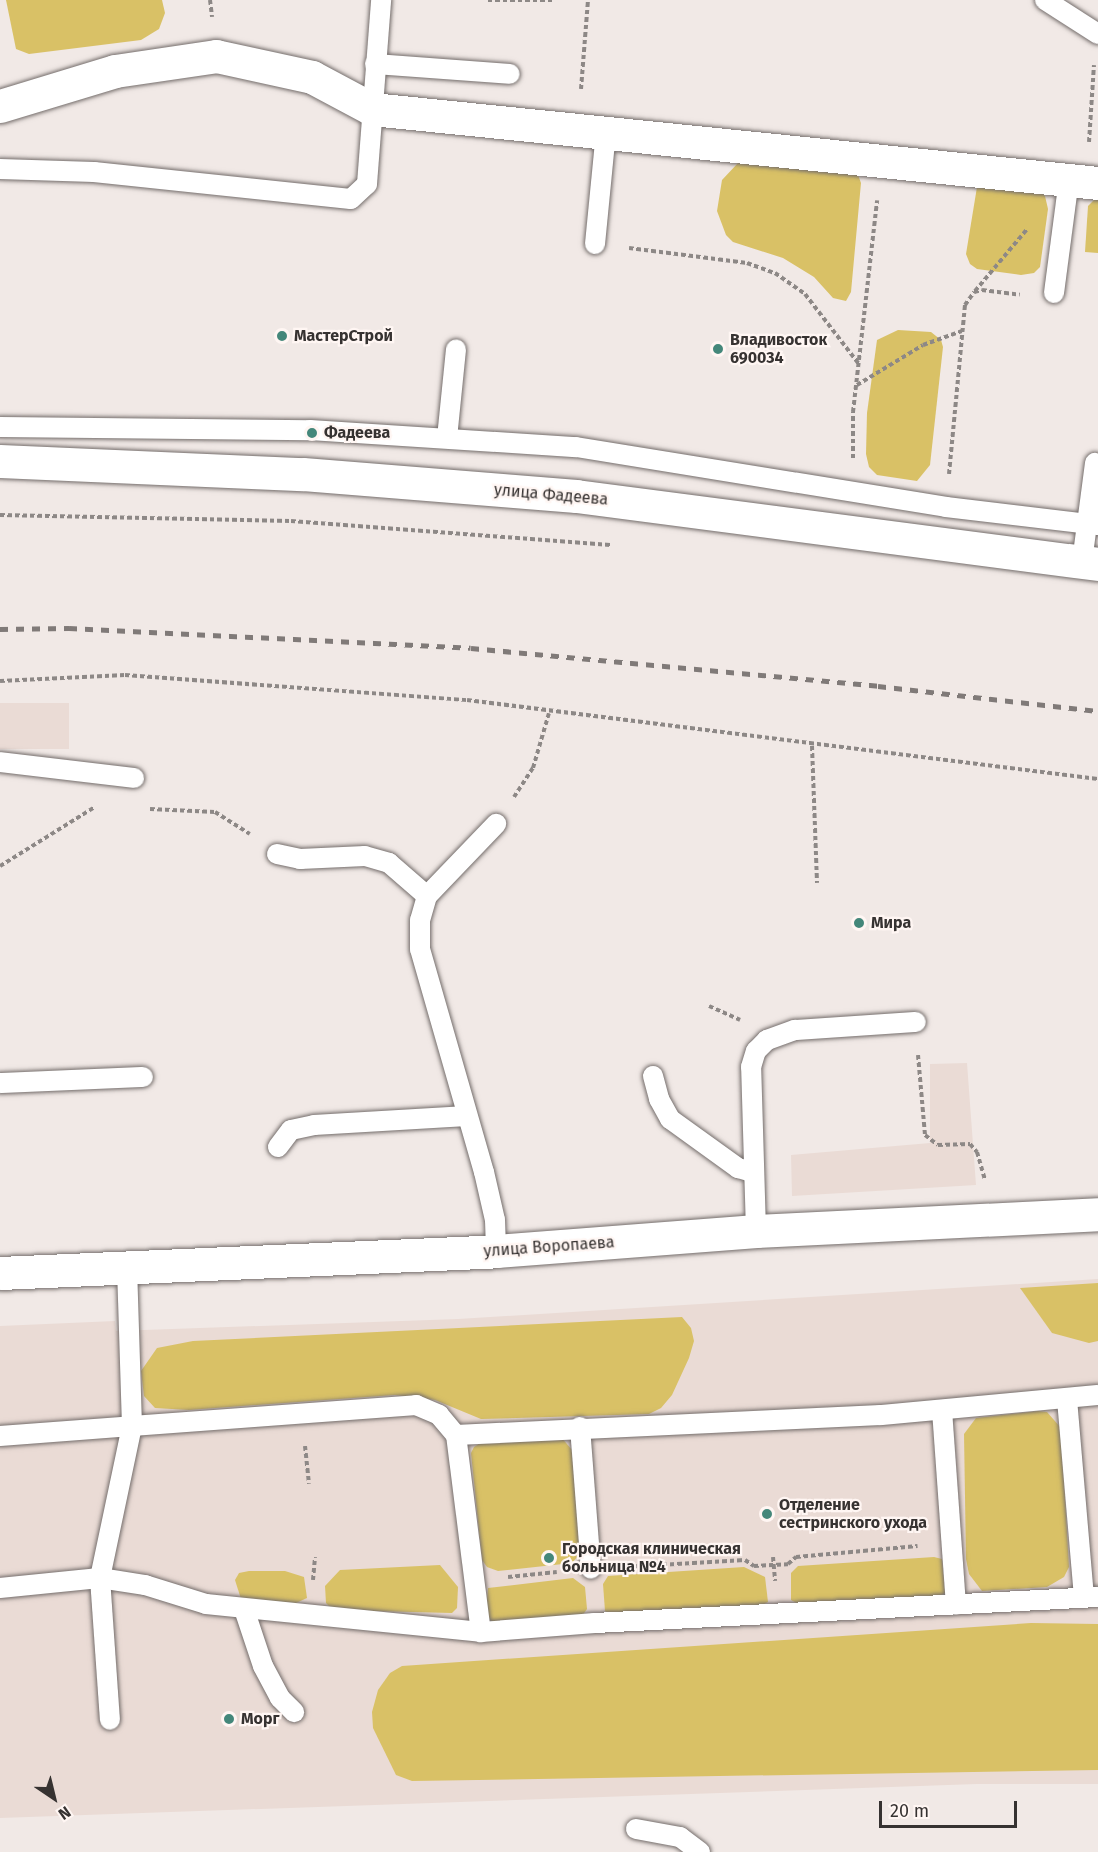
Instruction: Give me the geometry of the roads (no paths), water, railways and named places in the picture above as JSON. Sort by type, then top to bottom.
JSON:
[{"type":"main road","points":[[0,106],[115,71],[216,56],[312,77],[372,109],[1084,181]]},
{"type":"main road","name":"улица Фадеева","points":[[0,461],[303,474],[576,495],[1090,563]]},
{"type":"main road","name":"улица Воропаева","points":[[0,1274],[496,1251],[756,1231],[1098,1214]]},
{"type":"lane","points":[[0,169],[94,172],[351,200],[367,184],[381,0]]},
{"type":"lane","points":[[1045,0],[1097,34]]},
{"type":"lane","points":[[375,64],[510,74]]},
{"type":"lane","points":[[592,131],[595,244]]},
{"type":"lane","points":[[1054,293],[1084,181]]},
{"type":"lane","points":[[447,438],[456,349]]},
{"type":"lane","points":[[0,427],[310,430],[576,447],[946,507],[1092,524]]},
{"type":"lane","points":[[1090,563],[1095,463]]},
{"type":"lane","points":[[0,762],[134,778]]},
{"type":"lane","points":[[496,824],[427,896],[420,920],[420,949],[495,1220],[496,1251]]},
{"type":"lane","points":[[277,854],[300,859],[365,856],[389,863],[427,896]]},
{"type":"lane","points":[[756,1231],[752,1172],[751,1067],[756,1052],[767,1040],[795,1030],[916,1022]]},
{"type":"lane","points":[[653,1076],[659,1099],[670,1119],[738,1168],[752,1172]]},
{"type":"lane","points":[[0,1083],[143,1077]]},
{"type":"lane","points":[[278,1147],[291,1130],[314,1125],[466,1116]]},
{"type":"lane","points":[[110,1720],[100,1578],[132,1426],[127,1267]]},
{"type":"lane","points":[[456,1435],[942,1410],[1098,1395]]},
{"type":"lane","points":[[0,1588],[100,1578],[145,1585],[206,1604],[481,1632],[1091,1597],[1067,1399]]},
{"type":"lane","points":[[0,1436],[416,1405],[439,1415],[456,1435],[481,1632]]},
{"type":"lane","points":[[942,1410],[956,1604]]},
{"type":"lane","points":[[580,1427],[591,1569]]},
{"type":"lane","points":[[244,1609],[263,1666],[280,1698],[294,1712]]},
{"type":"lane","points":[[636,1829],[680,1837],[700,1852]]},
{"type":"railway","points":[[0,629],[69,628],[471,648],[878,686],[1098,711]]},
{"type":"place","name":"МастерСтрой","points":[[282,336]]},
{"type":"place","name":"Владивосток 690034","points":[[718,349]]},
{"type":"place","name":"Фадеева","points":[[312,433]]},
{"type":"place","name":"Мира","points":[[859,923]]},
{"type":"place","name":"Отделение сестринского ухода","points":[[767,1514]]},
{"type":"place","name":"Городская клиническая больница №4","points":[[549,1558]]},
{"type":"place","name":"Морг","points":[[229,1719]]}]
